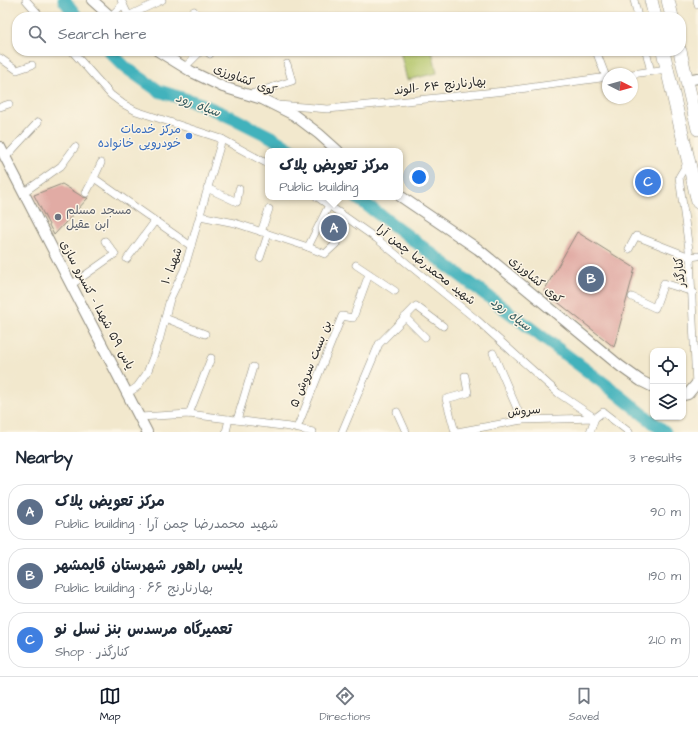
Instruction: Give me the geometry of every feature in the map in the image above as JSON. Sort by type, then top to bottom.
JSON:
[{"type":"highway","points":[[651,0],[654,12]]},
{"type":"highway","points":[[668,0],[671,12]]},
{"type":"highway","points":[[662,56],[667,70],[698,202]]},
{"type":"highway","points":[[682,56],[692,79],[698,129]]},
{"type":"street","points":[[26,0],[37,12]]},
{"type":"street","points":[[92,0],[105,12]]},
{"type":"street","points":[[137,12],[162,0]]},
{"type":"street","points":[[634,0],[637,12]]},
{"type":"street","points":[[697,0],[698,5]]},
{"type":"street","points":[[114,12],[122,2],[127,12]]},
{"type":"street","points":[[76,56],[111,95],[123,104],[136,111],[222,139],[265,162]]},
{"type":"street","name":"کوی کشاورزی","points":[[166,56],[184,68],[223,88],[262,99],[294,115],[335,148]]},
{"type":"street","points":[[184,68],[196,56]]},
{"type":"street","points":[[598,56],[603,68]]},
{"type":"street","points":[[647,56],[651,72]]},
{"type":"street","points":[[0,58],[18,70],[32,65]]},
{"type":"street","points":[[248,95],[292,81],[287,64]]},
{"type":"street","points":[[638,73],[667,70]]},
{"type":"street","name":"بهارنارنج ۶۴ -الوند","points":[[274,105],[328,110],[504,91],[602,78]]},
{"type":"street","points":[[0,107],[9,104]]},
{"type":"street","points":[[5,158],[38,122]]},
{"type":"street","name":"شهدا ۱۰","points":[[128,394],[137,387],[147,373],[170,299],[184,270],[222,139]]},
{"type":"street","name":"یاس ۵۹ شهدا - کنسرو سازی","points":[[0,147],[147,432]]},
{"type":"street","points":[[24,192],[61,166],[75,147]]},
{"type":"street","name":"کنارگذر","points":[[688,161],[680,177],[693,292],[697,383]]},
{"type":"street","points":[[86,192],[101,163]]},
{"type":"street","points":[[94,178],[191,246]]},
{"type":"street","points":[[208,188],[237,202],[239,188]]},
{"type":"street","name":"کوی کشاورزی","points":[[403,198],[478,249],[620,366],[650,386]]},
{"type":"street","name":"شهید محمدرضا چمن آرا","points":[[322,200],[377,239],[477,320],[558,393],[595,418]]},
{"type":"street","points":[[308,247],[329,205]]},
{"type":"street","points":[[260,258],[269,209]]},
{"type":"street","points":[[200,216],[235,223],[325,254],[338,242]]},
{"type":"street","points":[[127,259],[155,221]]},
{"type":"street","points":[[629,250],[636,236],[690,257],[698,256]]},
{"type":"street","points":[[71,284],[114,254],[105,241]]},
{"type":"street","points":[[356,265],[395,292]]},
{"type":"street","name":"بن بست سروش ۵","points":[[292,429],[342,316],[353,318],[368,274]]},
{"type":"street","points":[[632,297],[655,308],[664,283],[693,292]]},
{"type":"street","points":[[342,432],[379,344],[416,306],[443,326]]},
{"type":"street","points":[[405,317],[425,337]]},
{"type":"street","points":[[165,318],[205,334]]},
{"type":"street","points":[[493,353],[522,420]]},
{"type":"street","points":[[189,414],[211,358]]},
{"type":"street","points":[[237,420],[253,367]]},
{"type":"street","points":[[456,432],[446,399],[468,393],[465,376]]},
{"type":"street","points":[[686,394],[697,383]]},
{"type":"street","points":[[397,412],[406,432]]},
{"type":"street","points":[[590,432],[595,418],[603,412],[629,432]]},
{"type":"street","points":[[140,417],[189,414],[313,432]]},
{"type":"street","name":"سروش","points":[[456,432],[470,431],[522,420],[595,418]]},
{"type":"street","points":[[226,432],[229,419]]},
{"type":"green space","points":[[401,56],[433,56],[437,73],[407,80]]},
{"type":"building","name":"مسجد مسلم ابن عقیل","points":[[62,184],[83,197],[88,198],[54,235],[34,195]]},
{"type":"building","points":[[332,218],[343,226],[338,237],[325,231]]},
{"type":"building","points":[[577,232],[635,268],[614,347],[544,291]]},
{"type":"waterway","name":"سیاه رود","points":[[64,0],[73,12]]},
{"type":"waterway","name":"سیاه رود","points":[[114,56],[125,67],[159,91],[201,104],[271,137],[288,148]]},
{"type":"waterway","name":"سیاه رود","points":[[360,200],[614,391],[665,432]]},
{"type":"place","name":"مرکز خدمات خودرویی خانواده","points":[[189,136]]},
{"type":"place","name":"تعمیرگاه مرسدس بنز نسل نو","points":[[648,182]]},
{"type":"place","name":"مسجد مسلم ابن عقیل","points":[[58,217]]},
{"type":"place","name":"مرکز تعویض پلاک","points":[[334,228]]},
{"type":"place","name":"پلیس راهور شهرستان قایمشهر","points":[[591,279]]}]
